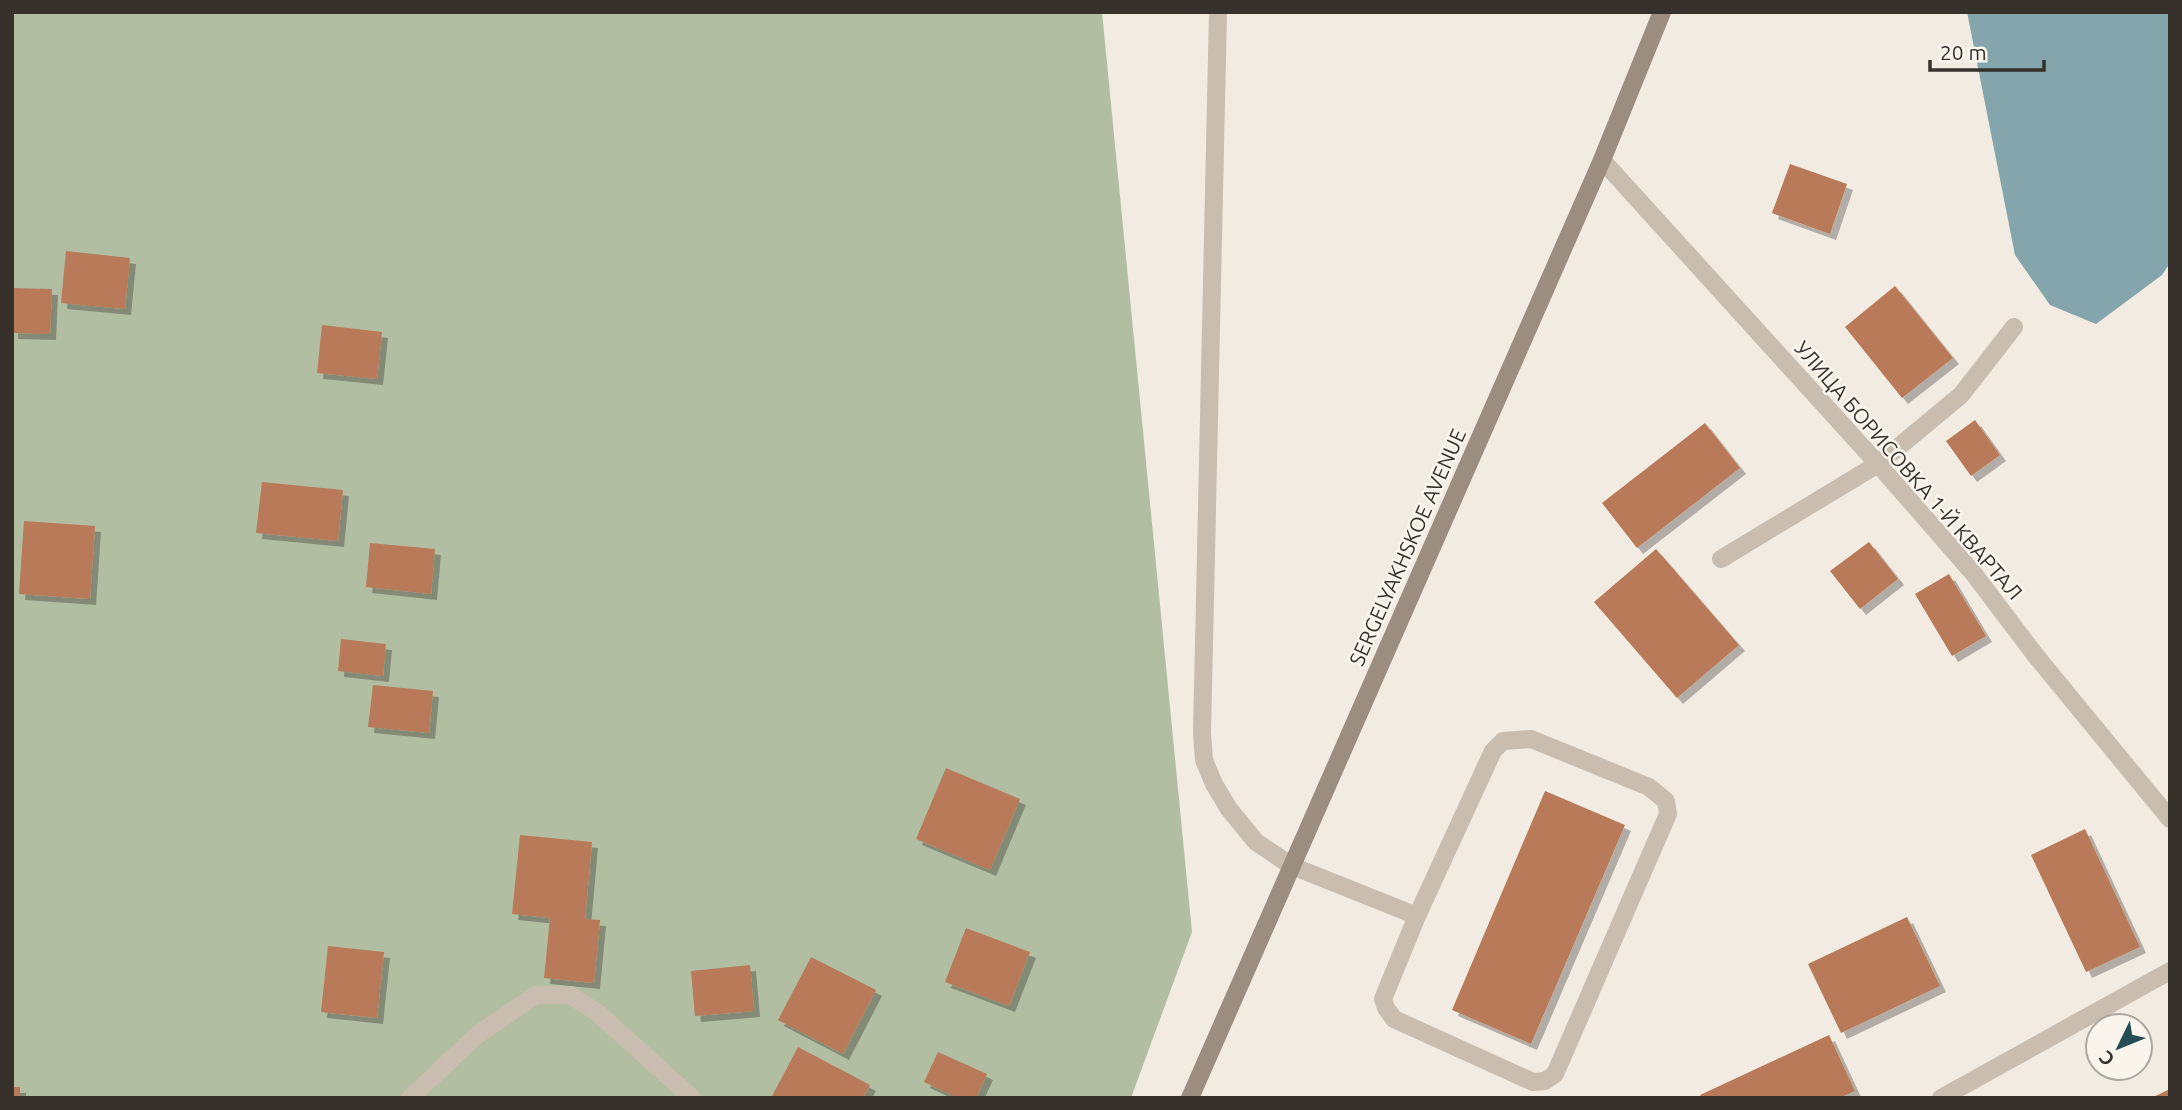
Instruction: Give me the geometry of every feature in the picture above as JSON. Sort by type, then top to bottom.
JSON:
[{"type":"main road","name":"SERGELYAKHSKOE AVENUE","points":[[1190,1098],[1602,160],[1662,12]]},
{"type":"street","points":[[1218,12],[1202,733],[1204,760],[1214,784],[1242,827],[1256,842],[1292,866],[1417,916]]},
{"type":"street","name":"УЛИЦА БОРИСОВКА 1-Й КВАРТАЛ","points":[[1602,160],[1878,464],[1974,574],[2036,656],[2170,818]]},
{"type":"street","points":[[1721,559],[1878,464],[1961,396],[2014,327]]},
{"type":"street","points":[[1531,739],[1649,788],[1666,801],[1668,814],[1555,1074],[1545,1081],[1526,1080],[1394,1018],[1386,1008],[1383,999],[1417,916],[1493,751],[1503,741],[1531,739]]},
{"type":"street","points":[[1941,1098],[2170,971]]},
{"type":"street","points":[[410,1098],[477,1035],[536,995],[570,995],[598,1013],[692,1098]]},
{"type":"green space","points":[[12,12],[1102,12],[1192,932],[1131,1098],[12,1098]]},
{"type":"water","points":[[1967,12],[2170,12],[2170,263],[2162,275],[2096,324],[2050,305],[2015,255]]},
{"type":"building","points":[[1790,164],[1847,184],[1830,234],[1772,213]]},
{"type":"building","points":[[66,251],[130,258],[125,309],[61,303]]},
{"type":"building","points":[[1895,286],[1953,358],[1902,398],[1845,327]]},
{"type":"building","points":[[12,288],[52,289],[50,334],[12,333]]},
{"type":"building","points":[[322,325],[382,332],[377,379],[317,373]]},
{"type":"building","points":[[1975,420],[2000,455],[1971,476],[1946,441]]},
{"type":"building","points":[[1705,423],[1740,468],[1637,548],[1602,503]]},
{"type":"building","points":[[262,482],[343,490],[338,541],[256,533]]},
{"type":"building","points":[[24,521],[95,526],[90,599],[19,594]]},
{"type":"building","points":[[1869,542],[1898,579],[1860,609],[1830,571]]},
{"type":"building","points":[[370,543],[435,549],[431,594],[366,587]]},
{"type":"building","points":[[1656,549],[1739,645],[1677,698],[1594,602]]},
{"type":"building","points":[[1949,574],[1986,636],[1952,656],[1915,594]]},
{"type":"building","points":[[341,639],[386,644],[383,676],[338,671]]},
{"type":"building","points":[[373,685],[433,691],[429,733],[368,727]]},
{"type":"building","points":[[946,768],[1020,799],[990,870],[916,839]]},
{"type":"building","points":[[1545,791],[1625,825],[1531,1044],[1452,1010]]},
{"type":"building","points":[[2085,829],[2140,947],[2086,972],[2031,855]]},
{"type":"building","points":[[520,835],[592,842],[585,919],[600,920],[594,983],[544,978],[550,918],[512,914]]},
{"type":"building","points":[[1907,917],[1940,986],[1841,1033],[1808,964]]},
{"type":"building","points":[[966,928],[1030,952],[1009,1006],[945,982]]},
{"type":"building","points":[[328,946],[384,952],[377,1018],[321,1012]]},
{"type":"building","points":[[811,957],[876,990],[843,1054],[778,1020]]},
{"type":"building","points":[[750,965],[754,1011],[695,1016],[691,971]]},
{"type":"building","points":[[1829,1035],[1855,1091],[1839,1098],[1702,1098],[1700,1095]]},
{"type":"building","points":[[798,1047],[870,1085],[863,1098],[771,1098]]},
{"type":"building","points":[[938,1052],[987,1074],[976,1098],[958,1098],[924,1082]]},
{"type":"building","points":[[12,1087],[20,1087],[20,1098],[12,1098]]},
{"type":"building","points":[[2170,1089],[2170,1098],[2151,1098]]}]
